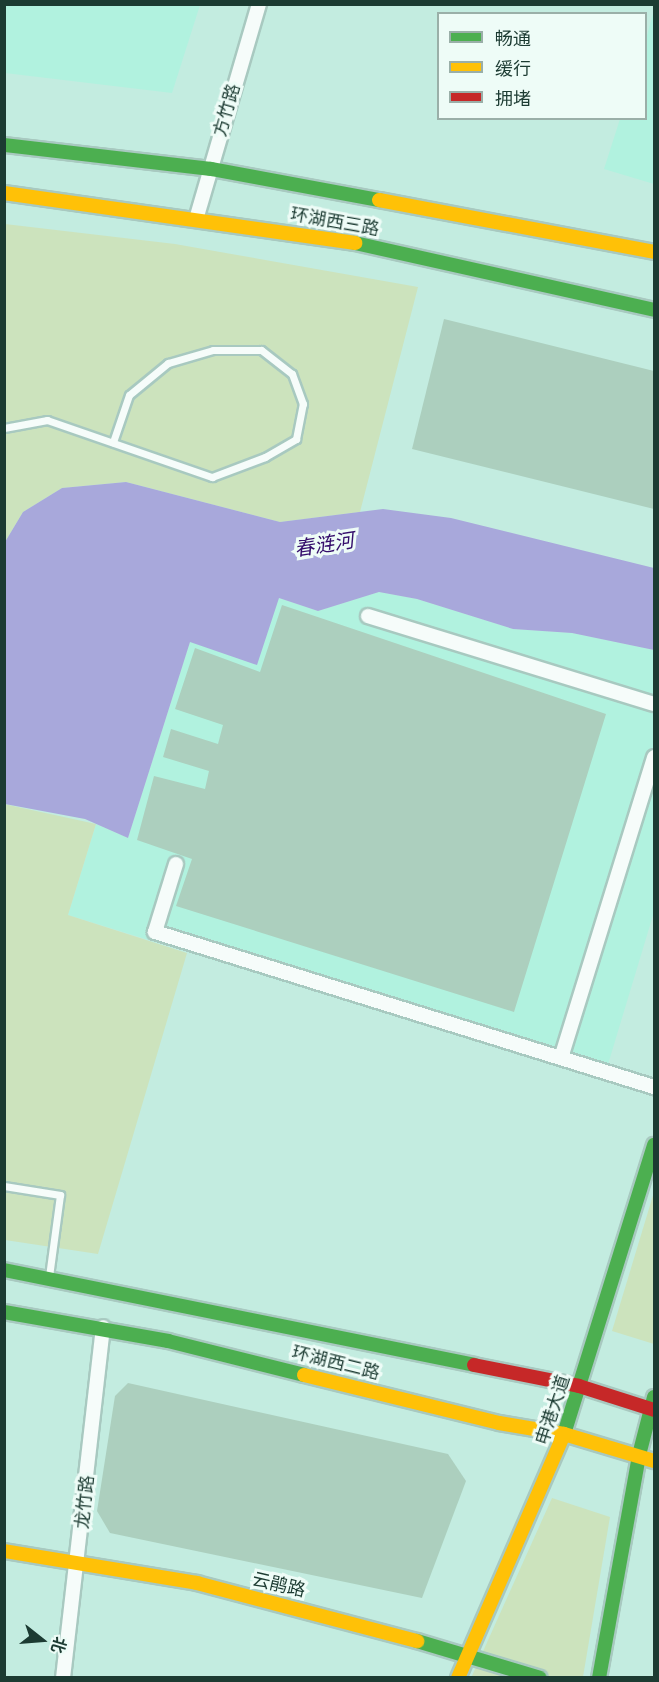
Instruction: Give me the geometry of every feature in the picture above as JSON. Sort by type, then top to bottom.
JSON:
[{"type":"main road","name":"环湖西三路","points":[[4,145],[211,169],[654,252]]},
{"type":"main road","name":"环湖西三路","points":[[4,193],[197,216],[491,270],[654,310]]},
{"type":"main road","name":"申港大道","points":[[458,1677],[544,1489],[564,1434],[654,1145]]},
{"type":"main road","name":"环湖西二路","points":[[4,1270],[49,1276],[579,1386],[653,1405]]},
{"type":"main road","name":"环湖西二路","points":[[4,1312],[103,1327],[499,1423],[564,1434],[654,1461]]},
{"type":"main road","points":[[599,1677],[639,1455],[653,1405]]},
{"type":"main road","name":"云鹃路","points":[[4,1551],[77,1561],[330,1615],[540,1677]]},
{"type":"street","name":"方竹路","points":[[197,216],[259,4]]},
{"type":"street","points":[[368,616],[654,704]]},
{"type":"street","points":[[561,1058],[654,757]]},
{"type":"street","points":[[176,864],[155,932],[654,1087]]},
{"type":"street","name":"龙竹路","points":[[63,1677],[103,1327]]},
{"type":"lane","points":[[4,428],[47,420],[212,477],[265,457],[296,439],[303,404],[292,374],[261,350],[213,350],[168,363],[129,395],[113,442]]},
{"type":"lane","points":[[4,1186],[60,1194],[49,1276]]},
{"type":"shaded area","points":[[4,5],[200,5],[172,93],[5,73]]},
{"type":"shaded area","points":[[654,10],[654,184],[604,169],[620,120],[647,120],[647,35]]},
{"type":"shaded area","points":[[5,224],[175,244],[418,287],[360,512],[280,522],[126,482],[62,488],[23,512],[5,542]]},
{"type":"shaded area","points":[[379,592],[417,599],[513,629],[572,633],[654,650],[654,912],[603,1081],[68,915],[96,824],[128,838],[190,642],[279,598],[318,611]]},
{"type":"shaded area","points":[[4,804],[96,824],[68,915],[187,953],[98,1254],[5,1240]]},
{"type":"shaded area","points":[[654,1192],[654,1344],[612,1331]]},
{"type":"shaded area","points":[[552,1498],[610,1517],[583,1677],[471,1678]]},
{"type":"water","name":"春涟河","points":[[126,482],[280,522],[383,509],[451,518],[654,568],[654,650],[572,633],[513,629],[417,599],[379,592],[318,611],[279,598],[257,665],[190,642],[128,838],[85,819],[5,804],[5,542],[23,512],[62,488]]},
{"type":"building","points":[[444,319],[654,371],[654,509],[412,449]]},
{"type":"building","points":[[282,605],[606,714],[514,1012],[176,906],[192,859],[137,840],[154,776],[205,789],[209,771],[163,757],[171,729],[218,744],[223,725],[175,709],[195,648],[260,672]]},
{"type":"building","points":[[128,1383],[448,1454],[466,1481],[422,1598],[110,1533],[97,1511],[115,1396]]},
{"type":"traffic: fast","points":[[4,145],[211,169],[379,200]]},
{"type":"traffic: fast","points":[[355,243],[654,310]]},
{"type":"traffic: fast","points":[[564,1434],[654,1145]]},
{"type":"traffic: fast","points":[[4,1270],[474,1365]]},
{"type":"traffic: fast","points":[[4,1312],[168,1341],[304,1375]]},
{"type":"traffic: fast","points":[[639,1455],[654,1397]]},
{"type":"traffic: fast","points":[[599,1678],[639,1455]]},
{"type":"traffic: fast","points":[[417,1641],[540,1678]]},
{"type":"traffic: slow","points":[[4,193],[355,243]]},
{"type":"traffic: slow","points":[[379,200],[654,252]]},
{"type":"traffic: slow","points":[[304,1375],[499,1423],[564,1434],[654,1461]]},
{"type":"traffic: slow","points":[[458,1678],[564,1434]]},
{"type":"traffic: slow","points":[[4,1551],[197,1583],[417,1641]]},
{"type":"traffic: jam","points":[[474,1365],[579,1386],[654,1410]]}]
